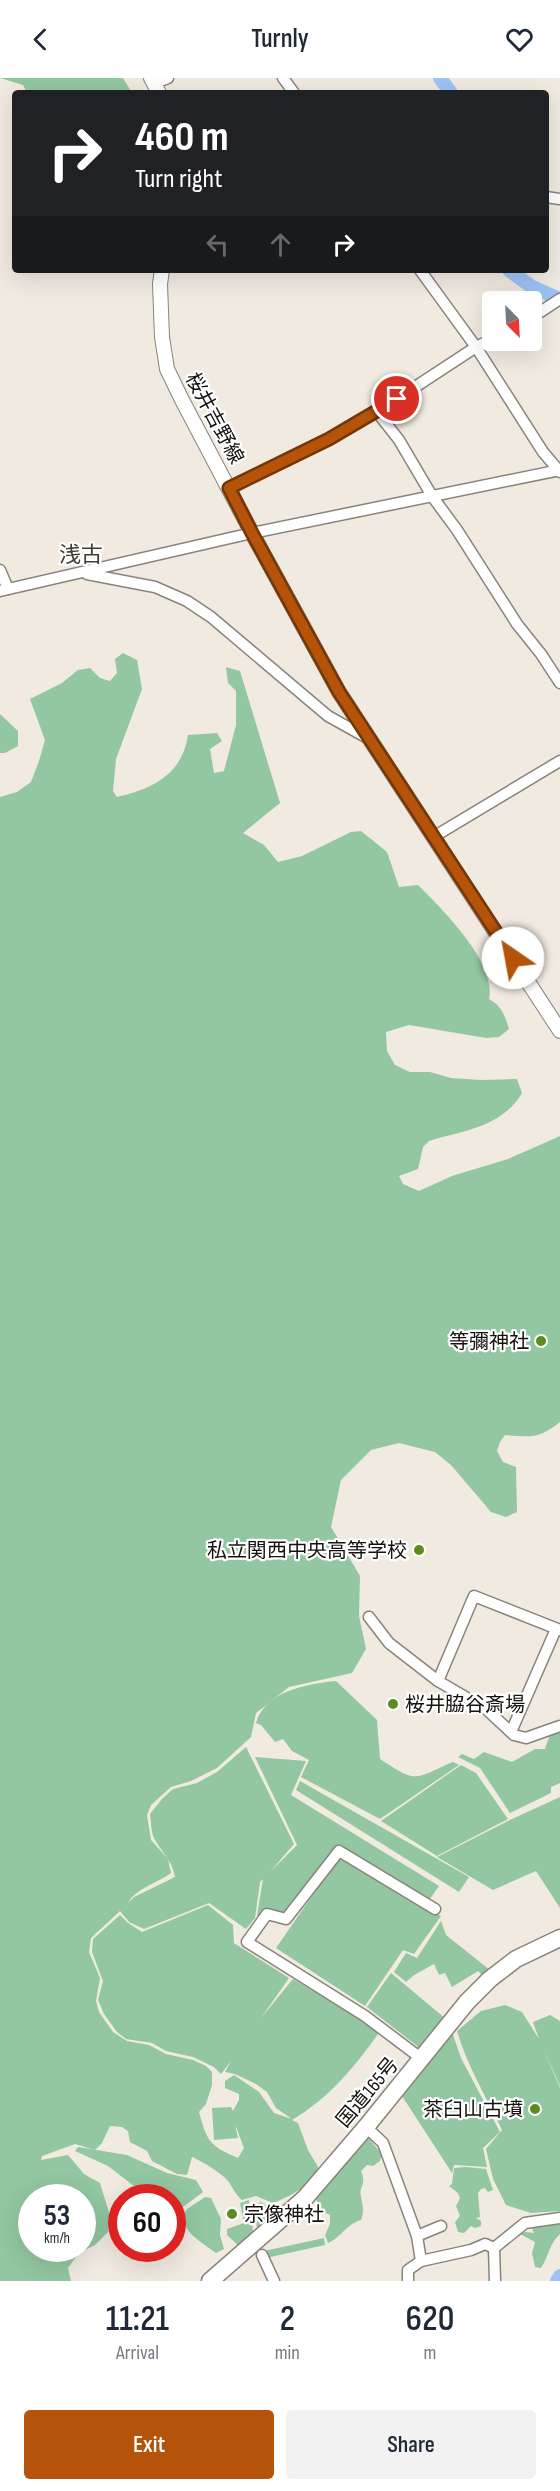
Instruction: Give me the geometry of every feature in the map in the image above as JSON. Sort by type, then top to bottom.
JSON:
[{"type":"highway","name":"国道165号","points":[[210,2281],[305,2198],[467,2002],[490,1979],[516,1959],[560,1938]]},
{"type":"main road","name":"桜井吉野線","points":[[162,273],[160,313],[167,369],[252,533],[339,692],[560,1031]]},
{"type":"street","points":[[0,570],[4,590],[252,533],[559,471],[543,452],[476,347],[422,273]]},
{"type":"street","points":[[542,311],[558,301]]},
{"type":"street","points":[[229,488],[329,439],[377,412],[482,344]]},
{"type":"street","points":[[377,412],[399,440],[432,496],[463,539],[517,624],[560,683]]},
{"type":"street","points":[[81,573],[136,582],[187,601],[211,617],[328,716],[371,740]]},
{"type":"street","points":[[435,836],[560,761]]},
{"type":"street","points":[[438,1681],[474,1596],[558,1629],[511,1732]]},
{"type":"street","points":[[369,1617],[389,1642],[438,1681],[486,1709],[511,1732],[526,1738],[560,1726]]},
{"type":"street","points":[[422,2059],[365,2016],[247,1942],[267,1914],[286,1919],[339,1851],[435,1909]]},
{"type":"street","points":[[366,2127],[383,2143],[424,2236],[421,2260]]},
{"type":"street","points":[[494,2248],[525,2223],[560,2218]]},
{"type":"street","points":[[424,2236],[441,2226]]},
{"type":"street","points":[[408,2281],[408,2270],[421,2260],[471,2250],[485,2244],[494,2248]]},
{"type":"street","points":[[494,2248],[495,2281]]},
{"type":"street","points":[[262,2255],[274,2281]]},
{"type":"green space","points":[[0,78],[123,78],[130,90],[26,90],[23,85]]},
{"type":"green space","points":[[123,653],[137,660],[142,689],[116,759],[113,791],[117,797],[142,790],[163,778],[179,760],[185,749],[188,735],[217,733],[222,741],[210,749],[214,773],[224,771],[236,725],[236,691],[228,683],[226,667],[240,671],[280,803],[243,833],[264,845],[278,862],[302,856],[351,832],[361,831],[387,852],[399,887],[418,885],[453,922],[476,953],[485,969],[489,985],[489,999],[500,1008],[509,1029],[499,1037],[486,1038],[409,1025],[386,1032],[387,1051],[395,1065],[410,1072],[430,1072],[451,1078],[481,1080],[517,1079],[522,1093],[504,1113],[482,1126],[429,1141],[423,1147],[418,1169],[399,1176],[403,1184],[419,1191],[452,1176],[508,1159],[560,1136],[560,1422],[553,1428],[534,1436],[505,1435],[500,1442],[497,1451],[503,1462],[516,1467],[517,1512],[506,1517],[491,1512],[451,1465],[435,1452],[399,1443],[371,1450],[341,1480],[331,1527],[360,1576],[359,1616],[366,1649],[352,1673],[289,1687],[256,1713],[251,1737],[217,1768],[191,1781],[171,1787],[151,1805],[147,1815],[151,1840],[167,1858],[153,1836],[150,1814],[173,1789],[197,1783],[217,1772],[246,1747],[294,1844],[270,1872],[297,1845],[255,1757],[306,1761],[291,1795],[439,1886],[427,1903],[368,1873],[441,1916],[414,1954],[403,1950],[365,2006],[276,1948],[339,1857],[289,1913],[257,1916],[263,1879],[260,1882],[255,1918],[246,1929],[209,1903],[144,1929],[129,1922],[120,1911],[91,1938],[89,1952],[100,1978],[96,2001],[99,2012],[113,2032],[127,2041],[149,2045],[166,2054],[193,2060],[206,2066],[212,2072],[212,2085],[206,2104],[199,2112],[202,2122],[207,2137],[215,2146],[238,2158],[244,2148],[235,2124],[238,2138],[214,2140],[212,2108],[231,2107],[233,2111],[239,2100],[239,2094],[225,2088],[225,2081],[234,2075],[259,2092],[274,2113],[292,2119],[276,2108],[267,2092],[256,2084],[235,2074],[225,2072],[231,2061],[221,2074],[214,2067],[193,2057],[166,2051],[152,2043],[126,2039],[117,2032],[104,2014],[98,2000],[103,1981],[92,1952],[93,1939],[120,1915],[128,1923],[142,1932],[208,1905],[233,1925],[234,1943],[289,1978],[261,2018],[293,1979],[380,2031],[341,2080],[318,2102],[292,2120],[298,2123],[308,2150],[318,2167],[315,2173],[300,2189],[273,2203],[256,2196],[242,2200],[225,2178],[201,2161],[192,2157],[187,2175],[177,2174],[152,2161],[147,2151],[130,2142],[128,2131],[122,2127],[110,2126],[102,2143],[95,2150],[75,2144],[42,2156],[41,2160],[68,2155],[84,2174],[100,2183],[108,2209],[108,2232],[96,2244],[96,2184],[18,2184],[18,2262],[72,2262],[68,2268],[71,2281],[0,2281],[0,797],[17,792],[31,782],[39,761],[45,740],[30,699],[62,683],[78,670],[90,668],[100,678],[110,681],[117,673],[115,659]],"holes":[[[168,1859],[175,1877],[134,1897],[128,1903],[136,1893],[171,1873]]]},
{"type":"green space","points":[[0,714],[18,731],[18,746],[5,753],[0,753]]},
{"type":"green space","points":[[336,1681],[377,1720],[380,1759],[402,1772],[416,1776],[453,1762],[459,1765],[380,1819],[301,1777],[309,1760],[292,1751],[283,1739],[275,1742],[261,1725],[256,1723],[268,1703],[278,1696],[300,1687]]},
{"type":"green space","points":[[560,1733],[560,1783],[551,1787],[551,1793],[510,1813],[480,1768],[458,1757],[462,1754],[474,1759],[484,1752],[512,1762],[535,1749],[545,1749],[549,1737]]},
{"type":"green space","points":[[461,1765],[476,1773],[508,1819],[437,1856],[381,1821]]},
{"type":"green space","points":[[300,1781],[469,1877],[459,1892],[296,1790]]},
{"type":"green space","points":[[560,1797],[560,1908],[536,1871],[493,1890],[437,1857],[512,1819]]},
{"type":"green space","points":[[441,1921],[446,1935],[490,1970],[483,1976],[478,1971],[452,1987],[445,1973],[439,1975],[434,1964],[406,1982],[394,1972],[406,1953],[417,1958]]},
{"type":"green space","points":[[391,1973],[446,2019],[421,2049],[367,2007]]},
{"type":"green space","points":[[505,2005],[522,2012],[539,2039],[533,2022],[550,2015],[560,2021],[560,2086],[543,2048],[560,2088],[560,2211],[531,2213],[506,2205],[493,2179],[486,2149],[502,2130],[472,2069],[457,2031],[481,2011]]},
{"type":"green space","points":[[452,2032],[461,2058],[500,2132],[483,2148],[487,2167],[454,2165],[452,2173],[402,2096]]},
{"type":"green space","points":[[369,2139],[382,2154],[380,2161],[373,2166],[367,2165],[361,2171],[363,2210],[361,2220],[351,2224],[328,2243],[325,2235],[330,2224],[330,2215],[320,2210],[315,2196],[364,2140]]},
{"type":"green space","points":[[78,2147],[127,2155],[167,2173],[196,2180],[203,2192],[186,2205],[186,2184],[131,2184],[108,2166],[75,2151]]},
{"type":"green space","points":[[454,2168],[486,2169],[493,2190],[488,2192],[485,2188],[478,2193],[480,2217],[476,2218],[481,2221],[481,2226],[475,2228],[471,2226],[464,2233],[458,2232],[455,2222],[460,2216],[456,2206],[460,2198],[458,2193],[449,2186],[452,2184]]},
{"type":"green space","points":[[205,2197],[211,2198],[221,2219],[220,2235],[224,2249],[216,2253],[190,2233],[186,2228],[187,2209]]},
{"type":"green space","points":[[249,2200],[254,2238],[242,2249],[227,2235],[227,2229],[244,2223],[240,2203]]},
{"type":"green space","points":[[261,2202],[265,2204],[270,2221],[258,2233],[253,2206]]},
{"type":"green space","points":[[560,2219],[560,2234],[541,2268],[535,2267],[532,2253],[535,2242],[520,2234],[534,2233],[531,2226]]},
{"type":"green space","points":[[324,2238],[325,2245],[266,2258],[264,2251]]},
{"type":"waterway","points":[[440,78],[449,90]]},
{"type":"waterway","points":[[513,273],[532,287],[560,299]]},
{"type":"waterway","points":[[557,2281],[560,2276]]},
{"type":"place","name":"等彌神社","points":[[541,1341]]},
{"type":"place","name":"私立関西中央高等学校","points":[[419,1550]]},
{"type":"place","name":"桜井脇谷斎場","points":[[393,1704]]},
{"type":"place","name":"茶臼山古墳","points":[[535,2109]]},
{"type":"place","name":"宗像神社","points":[[232,2214]]},
{"type":"district","name":"浅古","points":[[81,554]]},
{"type":"route","points":[[397,399],[329,439],[229,488],[339,692],[513,958]]}]
